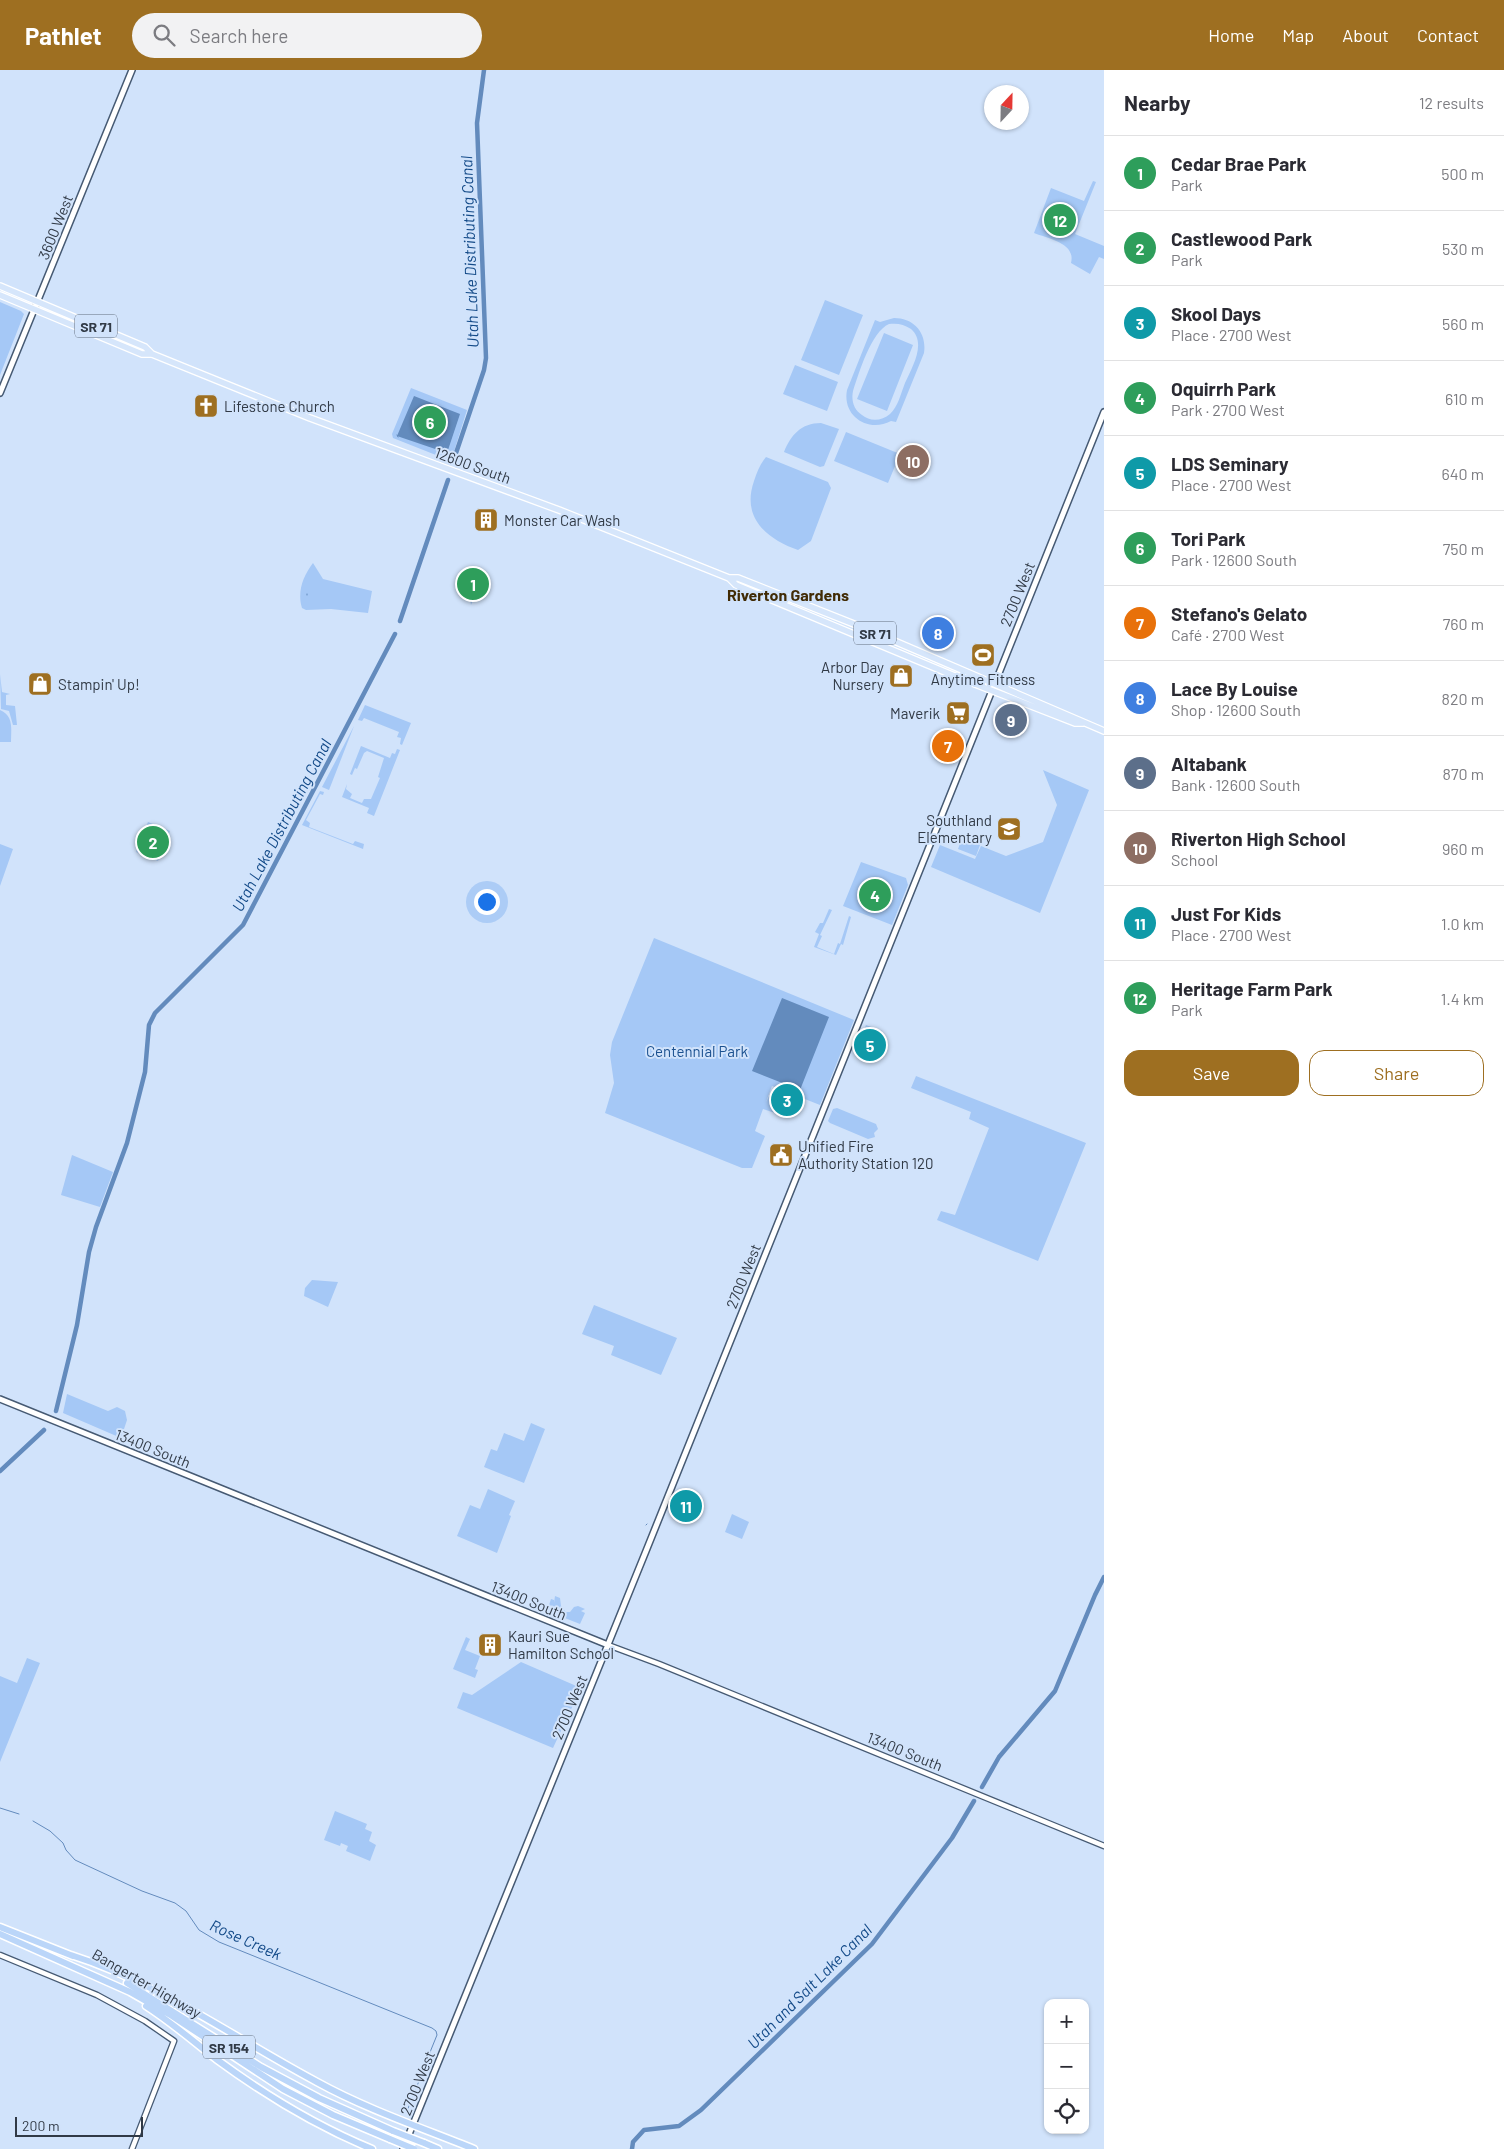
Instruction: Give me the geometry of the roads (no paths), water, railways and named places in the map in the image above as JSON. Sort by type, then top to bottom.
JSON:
[{"type":"highway","name":"Bangerter Highway","points":[[0,1927],[110,1973],[142,1991],[252,2062],[288,2082],[334,2105],[438,2149]]},
{"type":"highway","name":"Bangerter Highway","points":[[0,1934],[89,1972],[158,2008],[283,2090],[333,2115],[414,2149]]},
{"type":"highway","points":[[71,1956],[110,1970],[178,2003],[330,2089],[474,2149]]},
{"type":"highway","points":[[89,1972],[157,2013],[236,2073],[288,2108],[330,2131],[372,2149]]},
{"type":"main road","name":"3600 West","points":[[0,393],[132,70]]},
{"type":"main road","name":"12600 South","points":[[0,286],[145,347],[152,354]]},
{"type":"main road","name":"12600 South","points":[[0,294],[142,354],[152,354],[310,418],[559,510],[729,578],[738,578],[882,636],[1104,731]]},
{"type":"main road","name":"2700 West","points":[[403,2149],[608,1646],[1104,412]]},
{"type":"main road","name":"12600 South","points":[[729,578],[736,585],[992,691],[1075,723],[1083,723]]},
{"type":"main road","points":[[838,626],[843,624],[876,638],[882,636]]},
{"type":"main road","name":"13400 South","points":[[0,1399],[608,1646]]},
{"type":"street","name":"13400 South","points":[[608,1646],[659,1664],[1104,1846]]},
{"type":"street","points":[[0,1955],[97,1995],[145,2021],[174,2041],[132,2149]]},
{"type":"waterway","name":"Utah Lake Distributing Canal","points":[[454,459],[484,370],[486,358],[477,123],[484,70]]},
{"type":"waterway","points":[[438,451],[442,452]]},
{"type":"waterway","name":"Utah Lake Distributing Canal","points":[[400,621],[448,480]]},
{"type":"waterway","name":"Utah Lake Distributing Canal","points":[[56,1411],[77,1325],[89,1252],[96,1227],[127,1143],[145,1072],[149,1025],[155,1013],[243,925],[395,634]]},
{"type":"waterway","name":"Utah Lake Distributing Canal","points":[[0,1471],[44,1430]]},
{"type":"waterway","name":"Utah and Salt Lake Canal","points":[[982,1787],[999,1757],[1055,1691],[1104,1577]]},
{"type":"waterway","name":"Utah and Salt Lake Canal","points":[[632,2149],[633,2142],[644,2130],[679,2126],[701,2110],[872,1944],[952,1838],[974,1801]]},
{"type":"waterway","name":"Rose Creek","points":[[0,1808],[19,1814]]},
{"type":"waterway","name":"Rose Creek","points":[[33,1821],[50,1831],[63,1843],[66,1850],[75,1860],[142,1891],[175,1903],[186,1911],[199,1930],[219,1942],[432,2028],[436,2031],[437,2035],[424,2067]]},
{"type":"waterway","name":"Rose Creek","points":[[407,2111],[419,2081]]},
{"type":"place","name":"Heritage Farm Park","points":[[1060,220]]},
{"type":"place","name":"Lifestone Church","points":[[206,406]]},
{"type":"place","name":"Tori Park","points":[[430,422]]},
{"type":"place","name":"Riverton High School","points":[[913,461]]},
{"type":"place","name":"Monster Car Wash","points":[[486,520]]},
{"type":"place","name":"Cedar Brae Park","points":[[473,584]]},
{"type":"place","name":"Lace By Louise","points":[[938,633]]},
{"type":"place","name":"Anytime Fitness","points":[[983,655]]},
{"type":"place","name":"Arbor Day Nursery","points":[[901,676]]},
{"type":"place","name":"Stampin' Up!","points":[[40,684]]},
{"type":"place","name":"Maverik","points":[[958,713]]},
{"type":"place","name":"Altabank","points":[[1011,720]]},
{"type":"place","name":"Stefano's Gelato","points":[[948,746]]},
{"type":"place","name":"Southland Elementary","points":[[1009,829]]},
{"type":"place","name":"Castlewood Park","points":[[153,842]]},
{"type":"place","name":"Oquirrh Park","points":[[875,895]]},
{"type":"place","name":"LDS Seminary","points":[[870,1045]]},
{"type":"place","name":"Skool Days","points":[[787,1100]]},
{"type":"place","name":"Unified Fire Authority Station 120","points":[[781,1155]]},
{"type":"place","name":"Just For Kids","points":[[686,1506]]},
{"type":"place","name":"Kauri Sue Hamilton School","points":[[490,1645]]},
{"type":"district","name":"Riverton Gardens","points":[[788,594]]},
{"type":"park label","name":"Centennial Park","points":[[697,1051]]}]
